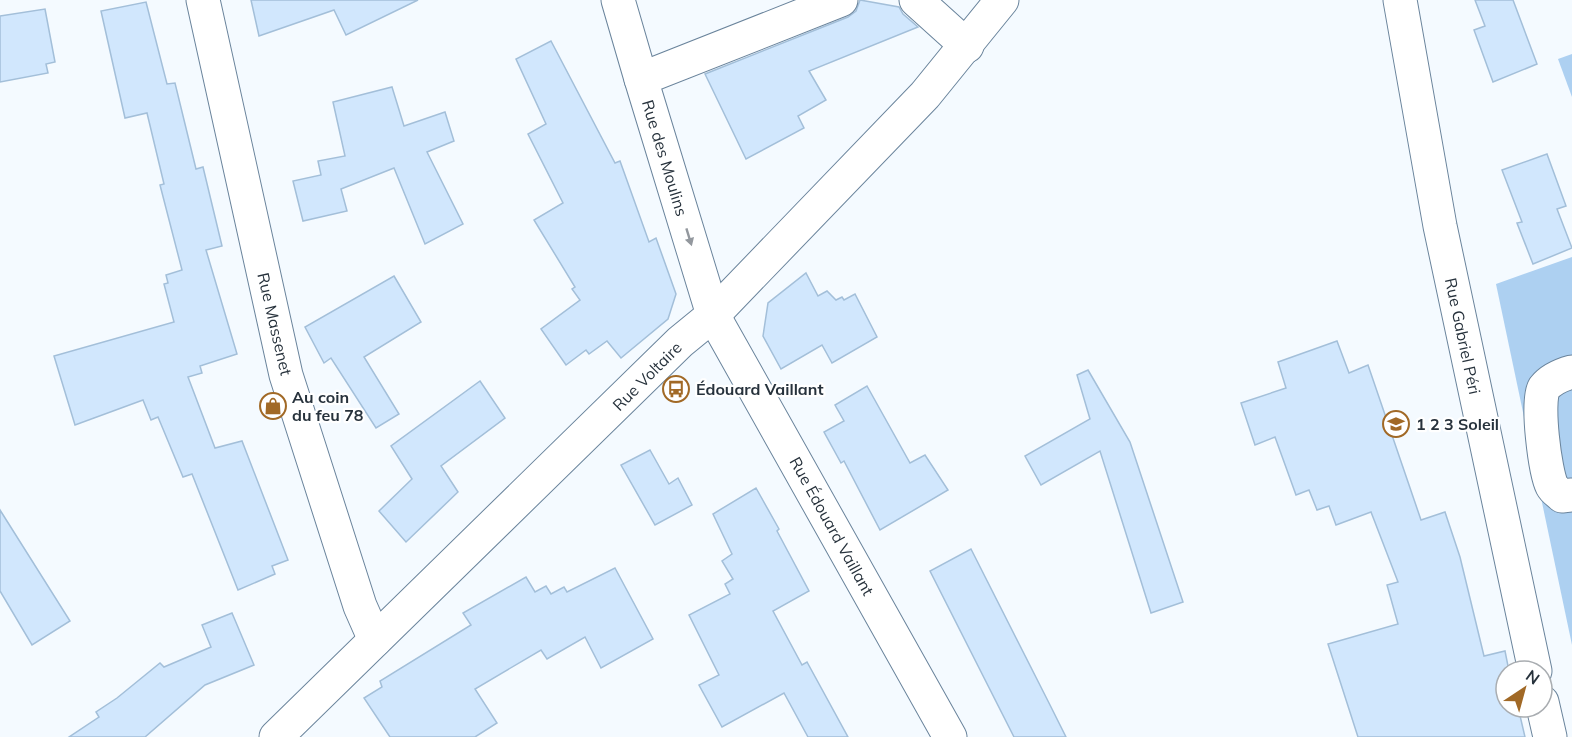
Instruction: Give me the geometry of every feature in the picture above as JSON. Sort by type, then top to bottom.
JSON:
[{"type":"street","name":"Rue Massenet","points":[[202,0],[286,375],[360,606],[375,640]]},
{"type":"street","name":"Rue des Moulins","points":[[618,0],[713,315]]},
{"type":"street","points":[[640,79],[841,0]]},
{"type":"street","points":[[916,0],[967,46]]},
{"type":"street","name":"Rue Voltaire","points":[[276,737],[680,342],[713,315],[926,95],[1002,0]]},
{"type":"street","name":"Rue Gabriel Péri","points":[[1400,0],[1440,226],[1532,659]]},
{"type":"street","name":"Rue Édouard Vaillant","points":[[713,315],[951,737]]},
{"type":"street","points":[[1572,372],[1556,377],[1543,390],[1540,407],[1548,473],[1553,488],[1562,496],[1572,495]]},
{"type":"street","points":[[1546,719],[1550,737]]},
{"type":"shaded area","points":[[1572,54],[1572,97],[1558,59]]},
{"type":"shaded area","points":[[1572,257],[1572,645],[1496,284]]},
{"type":"building","points":[[251,0],[418,0],[346,35],[334,10],[259,36]]},
{"type":"building","points":[[860,0],[899,7],[903,14],[918,27],[809,71],[826,100],[798,116],[804,128],[746,159],[705,74],[848,17],[856,11]]},
{"type":"building","points":[[1475,0],[1513,0],[1537,64],[1493,82],[1474,30],[1485,26]]},
{"type":"building","points":[[146,2],[167,84],[175,83],[196,169],[203,167],[222,246],[206,250],[237,354],[200,366],[202,373],[188,377],[215,448],[242,441],[288,560],[272,566],[275,574],[238,590],[192,474],[183,477],[158,417],[151,420],[143,400],[75,425],[54,356],[174,322],[164,284],[168,283],[166,275],[182,270],[160,185],[164,184],[147,113],[125,118],[101,11]]},
{"type":"building","points":[[45,9],[55,62],[46,64],[48,73],[0,82],[0,16]]},
{"type":"building","points":[[551,41],[615,163],[620,161],[649,242],[656,238],[676,294],[668,319],[621,358],[607,341],[589,354],[586,350],[566,365],[541,329],[580,300],[572,289],[575,287],[534,220],[563,203],[528,134],[546,124],[516,59]]},
{"type":"building","points":[[392,87],[404,126],[445,112],[454,141],[427,152],[463,224],[425,244],[394,168],[341,189],[347,211],[303,221],[293,181],[321,175],[318,161],[345,156],[333,102]]},
{"type":"building","points":[[1547,154],[1566,206],[1557,209],[1572,248],[1533,264],[1517,223],[1522,222],[1502,170]]},
{"type":"building","points":[[806,273],[818,296],[827,291],[836,300],[842,297],[844,300],[855,294],[877,337],[832,363],[822,345],[781,369],[763,336],[768,303]]},
{"type":"building","points":[[394,276],[421,322],[364,357],[399,414],[376,428],[331,358],[324,363],[305,327]]},
{"type":"building","points":[[1337,341],[1349,373],[1368,365],[1421,520],[1445,512],[1460,557],[1484,656],[1505,651],[1507,659],[1494,659],[1494,719],[1521,719],[1525,737],[1358,737],[1328,644],[1398,624],[1387,585],[1398,582],[1371,512],[1336,525],[1329,506],[1317,510],[1309,490],[1296,495],[1275,437],[1255,445],[1241,403],[1286,388],[1278,362]]},
{"type":"building","points":[[1088,370],[1130,442],[1183,602],[1151,613],[1100,451],[1041,485],[1025,456],[1090,419],[1077,375]]},
{"type":"building","points":[[480,381],[505,418],[441,466],[458,492],[406,542],[379,511],[412,479],[391,446]]},
{"type":"building","points":[[867,386],[910,463],[925,455],[948,490],[880,530],[844,461],[841,463],[824,432],[844,421],[835,405]]},
{"type":"building","points":[[650,450],[669,484],[678,478],[692,505],[655,525],[621,465]]},
{"type":"building","points":[[756,488],[809,591],[773,611],[802,665],[807,662],[848,737],[808,737],[784,693],[722,727],[699,685],[719,675],[689,615],[730,594],[725,584],[733,579],[722,561],[732,554],[713,514]]},
{"type":"building","points":[[0,510],[70,621],[32,645],[0,591]]},
{"type":"building","points":[[971,549],[1066,737],[1014,737],[930,571]]},
{"type":"building","points":[[615,568],[653,639],[601,668],[585,637],[547,659],[541,650],[475,689],[497,723],[475,737],[390,737],[364,698],[382,687],[380,681],[471,625],[463,613],[526,577],[535,592],[546,586],[551,594],[564,587],[567,592]]},
{"type":"building","points":[[232,613],[254,665],[205,685],[145,737],[69,737],[99,717],[96,712],[160,663],[164,667],[211,647],[202,625]]},
{"type":"place","name":"Édouard Vaillant","points":[[676,389]]},
{"type":"place","name":"Au coin du feu 78","points":[[273,406]]},
{"type":"place","name":"1 2 3 Soleil","points":[[1396,424]]}]
